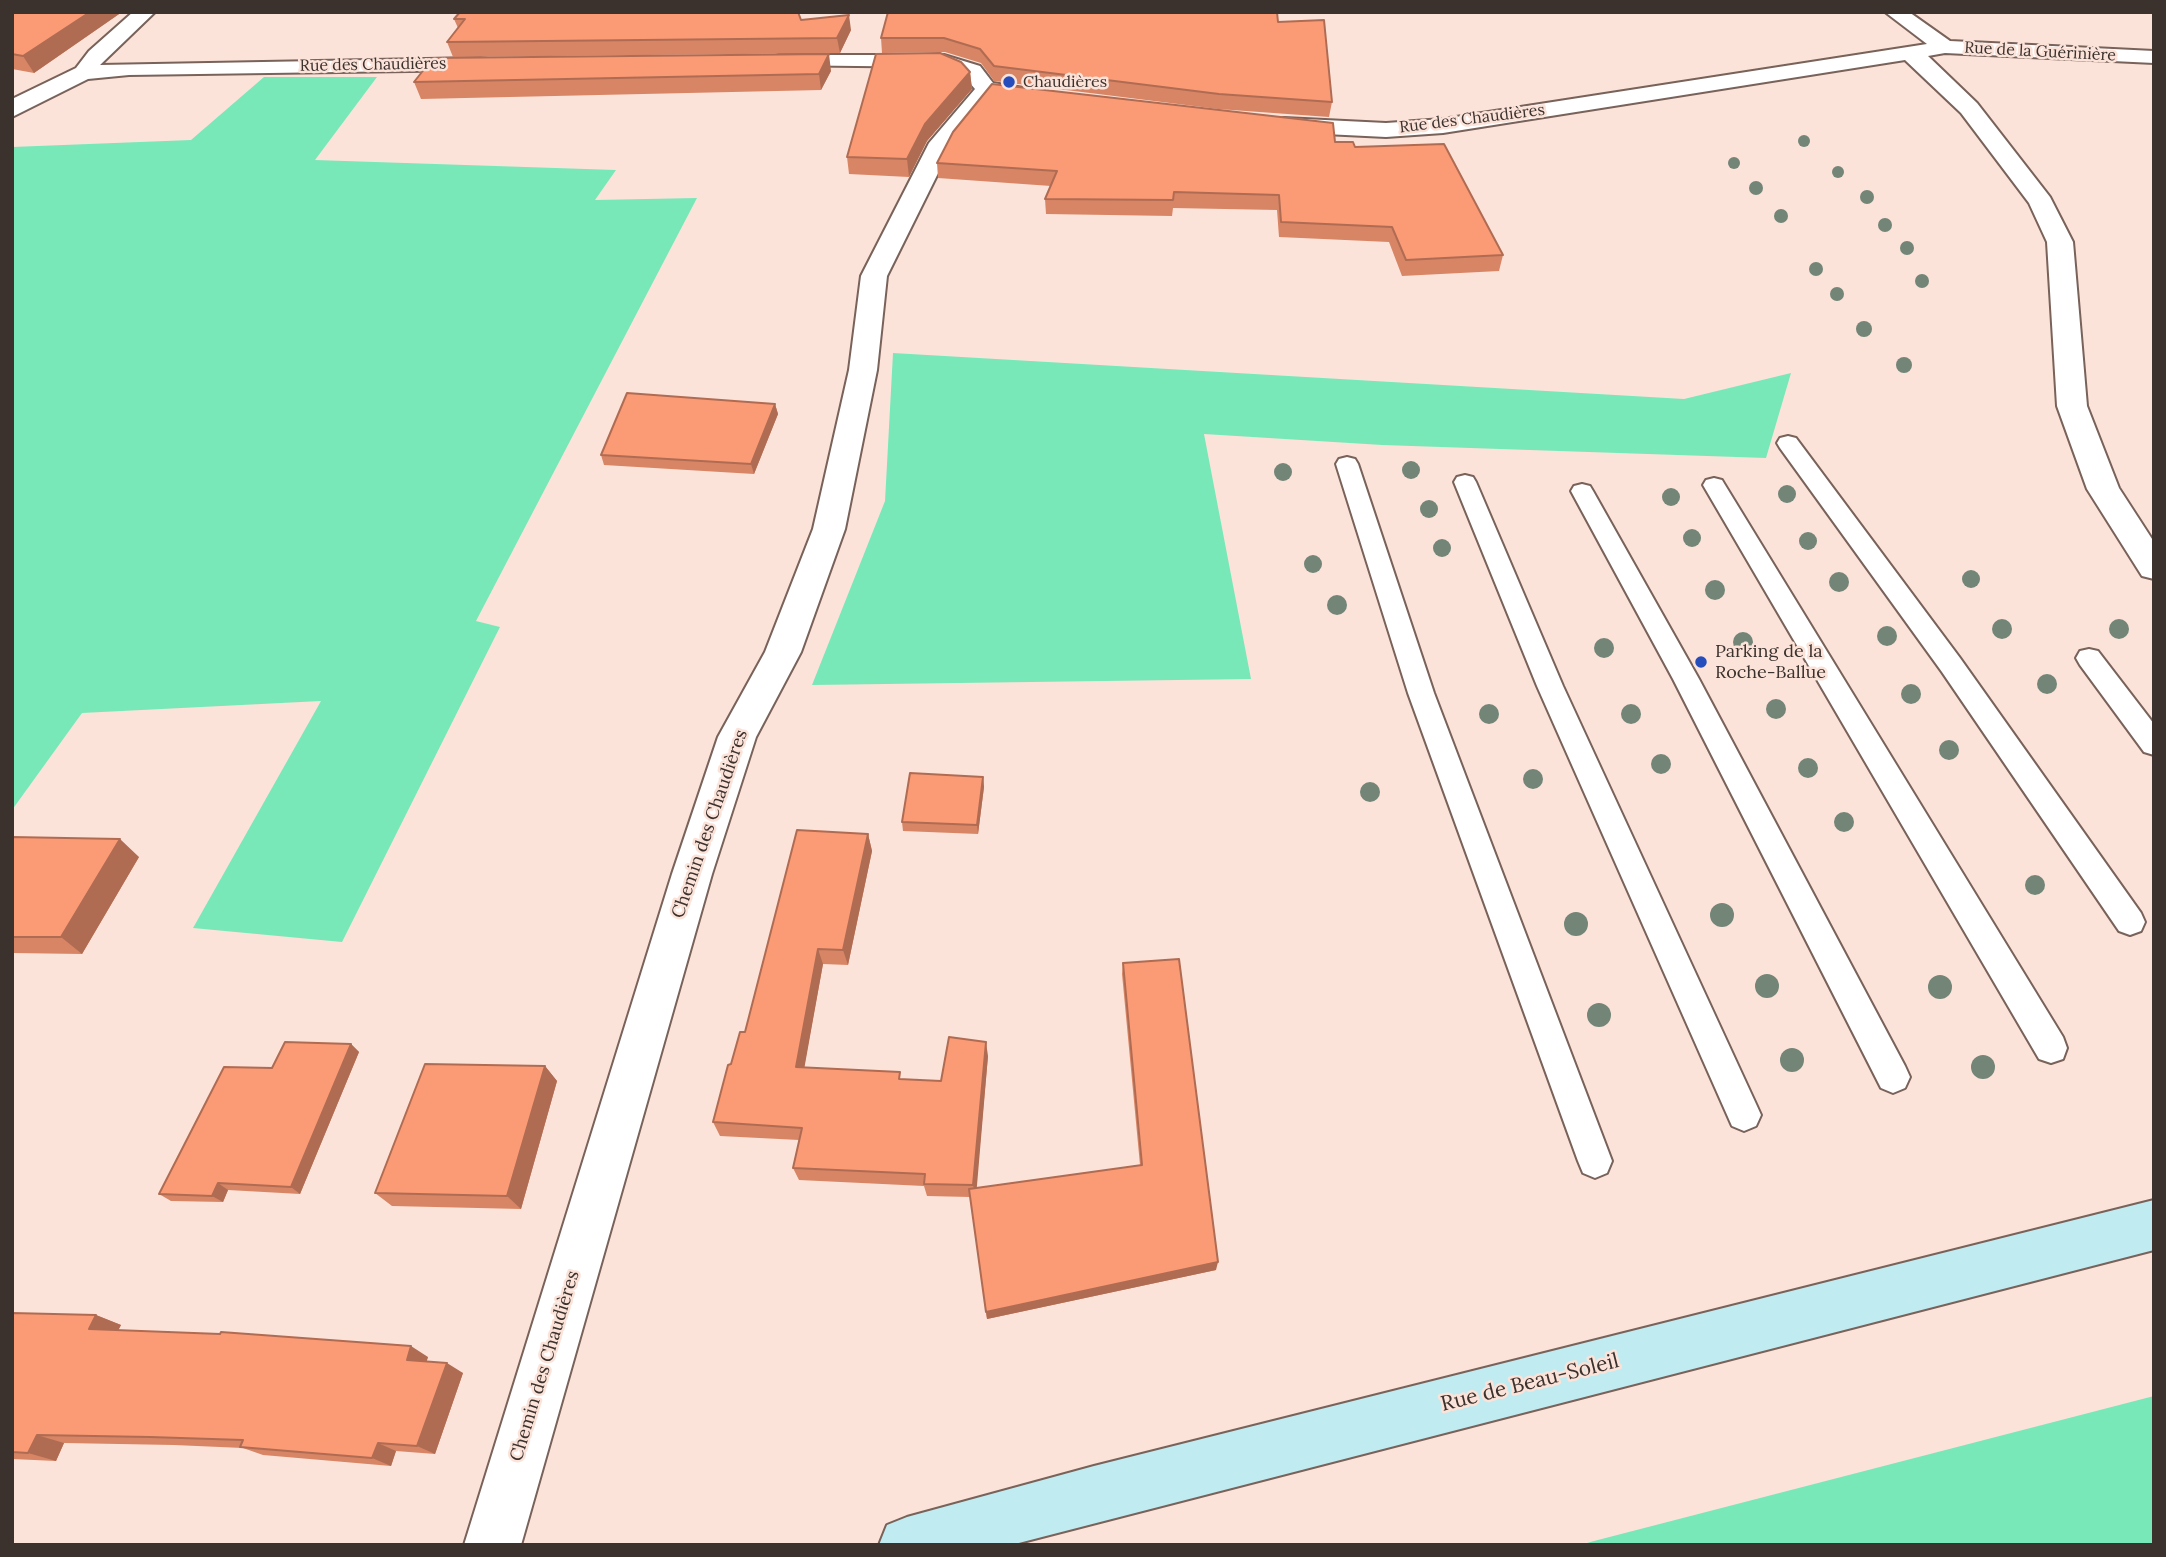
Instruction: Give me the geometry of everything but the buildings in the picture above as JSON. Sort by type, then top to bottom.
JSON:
[{"type":"street","points":[[12,110],[25,100],[84,73],[96,55],[145,12]]},
{"type":"street","name":"Rue de la Guérinière","points":[[1895,12],[1945,47],[2154,57]]},
{"type":"street","name":"Rue des Chaudières","points":[[1264,122],[1331,129],[1386,130],[1443,126],[1945,47]]},
{"type":"street","points":[[1909,53],[1969,108],[2041,202],[2060,242],[2072,406],[2103,489],[2154,568]]},
{"type":"street","points":[[761,61],[944,61],[972,71],[986,89],[1062,100]]},
{"type":"street","name":"Rue des Chaudières","points":[[84,73],[143,69],[500,64]]},
{"type":"street","name":"Chemin des Chaudières","points":[[492,1545],[692,874],[737,737],[783,652],[829,529],[863,370],[874,276],[941,143],[986,89]]},
{"type":"street","name":"Rue de Beau-Soleil","points":[[907,1545],[1107,1490],[2154,1225]]},
{"type":"lane","points":[[1788,443],[1951,665],[2130,922]]},
{"type":"lane","points":[[1347,464],[1421,693],[1595,1161]]},
{"type":"lane","points":[[1465,482],[1550,686],[1744,1115]]},
{"type":"lane","points":[[1714,485],[2051,1048]]},
{"type":"lane","points":[[1582,491],[1686,679],[1893,1077]]},
{"type":"lane","points":[[2089,658],[2154,745]]},
{"type":"green space","points":[[264,77],[377,77],[315,160],[616,170],[595,200],[697,198],[476,621],[500,627],[342,942],[193,928],[321,701],[82,713],[12,810],[12,147],[191,140]]},
{"type":"green space","points":[[893,353],[1684,399],[1791,373],[1766,458],[1382,445],[1204,434],[1251,679],[812,685],[885,501]]},
{"type":"green space","points":[[2154,1396],[2154,1545],[1580,1545],[1594,1541]]},
{"type":"place","name":"Chaudières","points":[[1009,82]]},
{"type":"place","name":"Parking de la Roche-Ballue","points":[[1701,662]]}]
